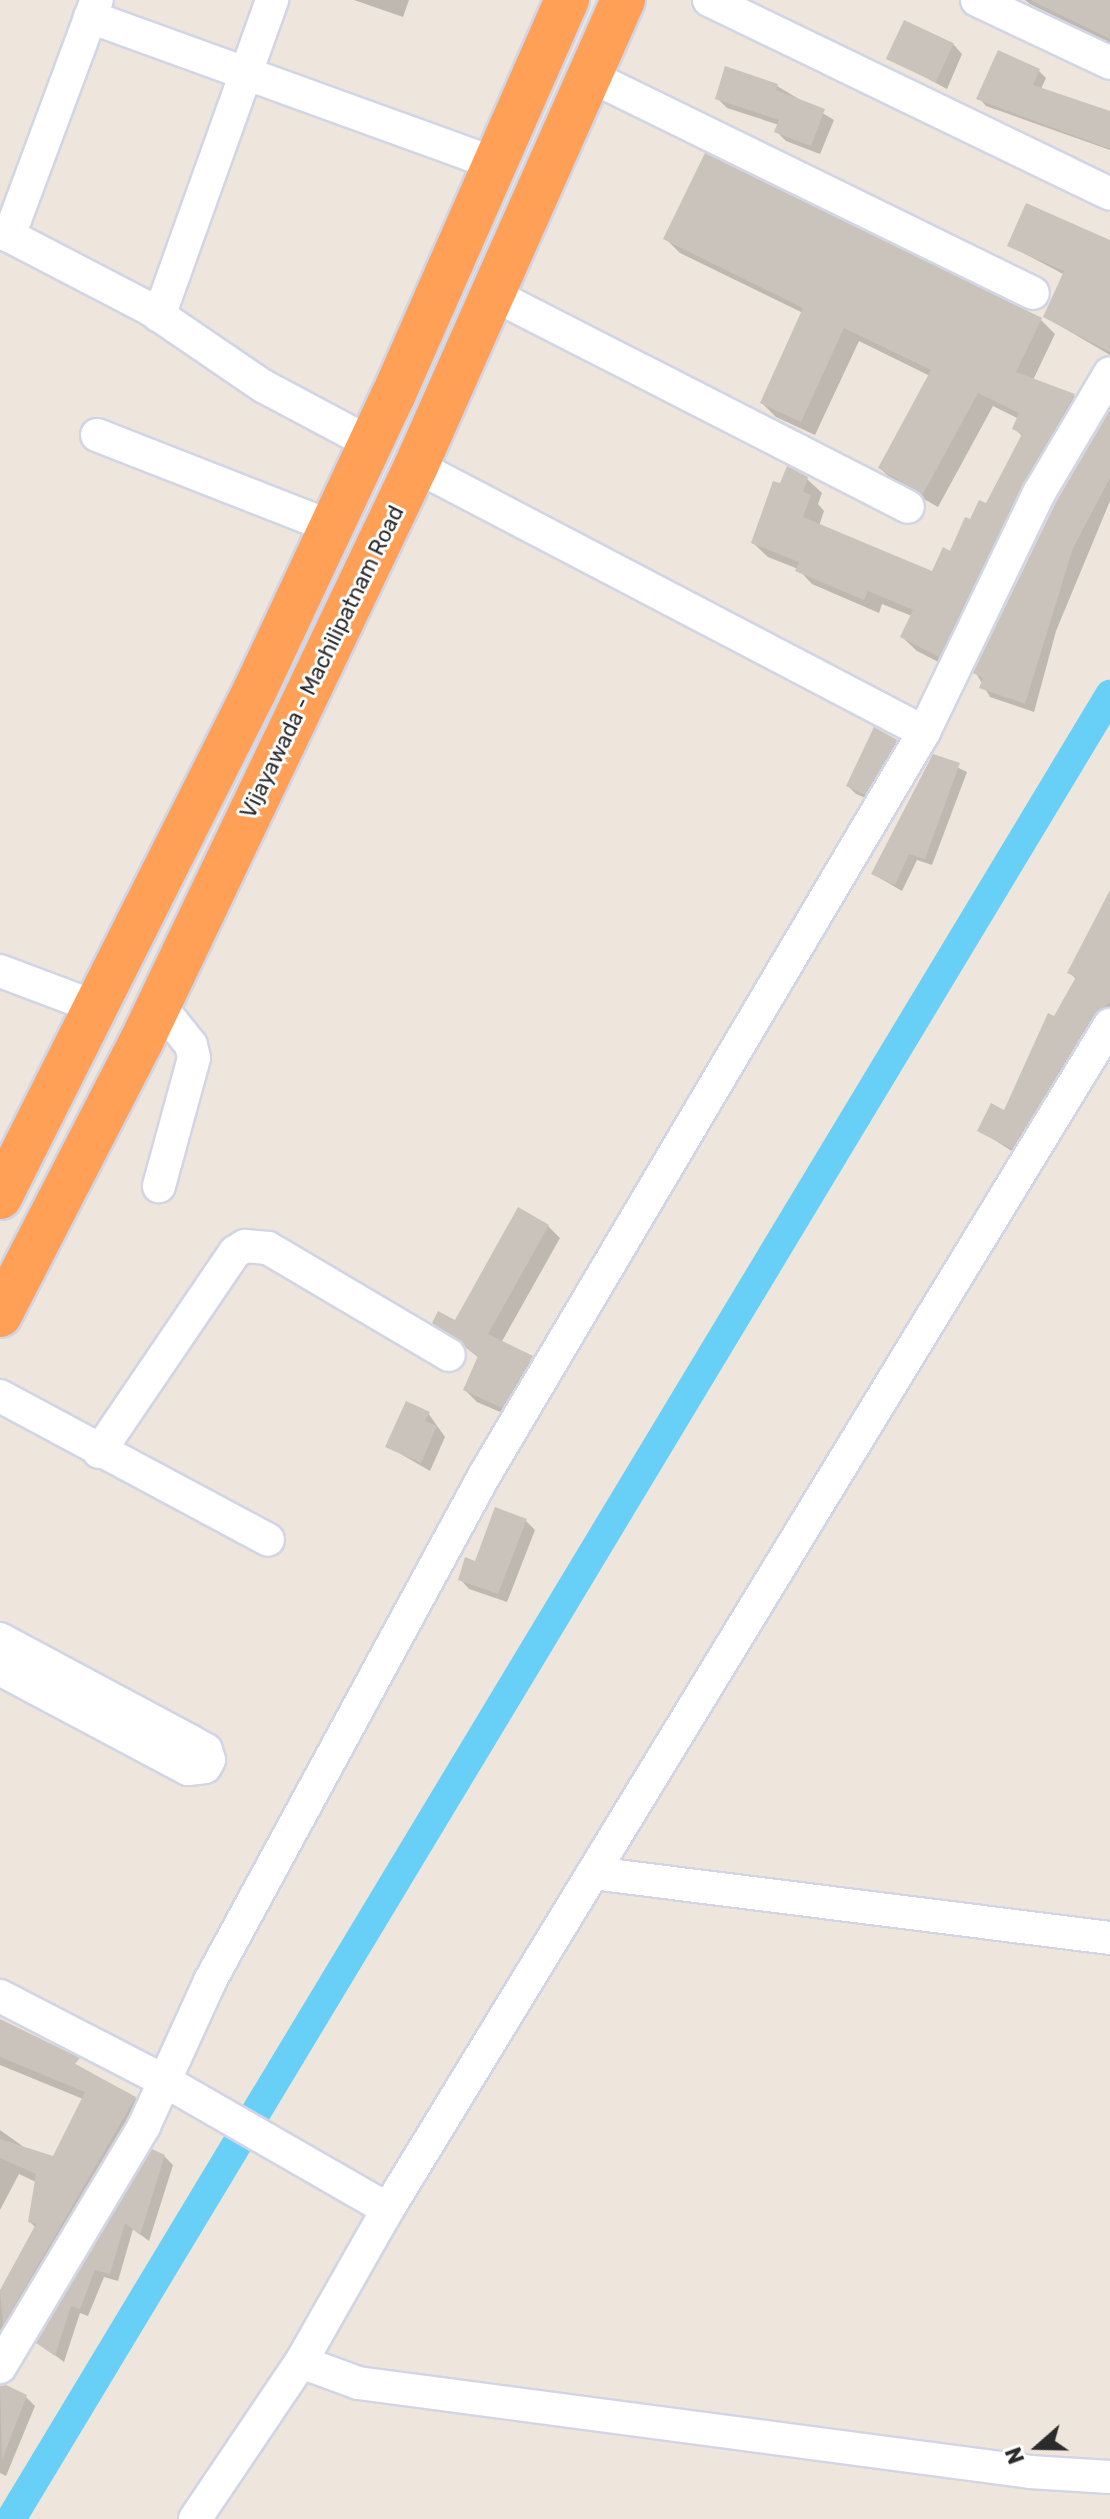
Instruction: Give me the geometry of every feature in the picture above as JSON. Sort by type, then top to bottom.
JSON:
[{"type":"highway","points":[[3,1182],[96,1007],[332,527],[567,0]]},
{"type":"highway","name":"Vijayawada - Machilipatnam Road","points":[[0,1315],[159,1005],[416,466],[623,0]]},
{"type":"street","points":[[159,316],[244,71],[272,0]]},
{"type":"street","points":[[709,0],[1110,194]]},
{"type":"street","points":[[977,0],[1110,63]]},
{"type":"street","points":[[370,443],[263,386],[159,316],[5,233],[94,8],[244,71],[495,164]]},
{"type":"street","points":[[590,76],[1033,293]]},
{"type":"street","points":[[492,294],[908,507]]},
{"type":"street","points":[[0,2367],[170,2086],[273,1861],[484,1476],[924,732],[1039,493],[1110,373]]},
{"type":"street","points":[[97,435],[332,527]]},
{"type":"street","points":[[416,466],[924,732]]},
{"type":"street","points":[[0,971],[96,1007]]},
{"type":"street","points":[[159,1005],[191,1045],[194,1058],[159,1186]]},
{"type":"street","points":[[195,2519],[301,2362],[388,2209],[1110,1025]]},
{"type":"street","points":[[99,1452],[235,1252],[245,1246],[268,1248],[449,1355]]},
{"type":"street","points":[[0,1396],[99,1452],[268,1540]]},
{"type":"street","points":[[0,1639],[206,1750],[209,1760],[197,1770],[182,1766],[0,1669]]},
{"type":"street","points":[[593,1873],[1110,1938]]},
{"type":"street","points":[[0,1996],[170,2086],[388,2209]]},
{"type":"street","points":[[301,2362],[358,2383],[1030,2472],[1110,2477]]},
{"type":"building","points":[[1032,0],[1110,0],[1110,39],[1032,1]]},
{"type":"building","points":[[904,20],[954,43],[936,82],[886,59]]},
{"type":"building","points":[[998,50],[1040,69],[1033,85],[1110,111],[1110,149],[976,99]]},
{"type":"building","points":[[725,66],[778,84],[776,90],[825,109],[811,146],[774,132],[779,120],[715,99]]},
{"type":"building","points":[[705,153],[1042,318],[1016,372],[1075,394],[1022,485],[939,657],[900,637],[913,610],[868,591],[864,600],[795,571],[799,562],[751,543],[773,481],[780,483],[787,466],[808,477],[803,492],[811,495],[803,517],[932,571],[943,547],[950,551],[965,517],[970,519],[979,500],[986,503],[1022,434],[1012,429],[1019,413],[978,393],[923,494],[878,468],[931,370],[844,328],[801,422],[760,403],[803,308],[663,239]]},
{"type":"building","points":[[1026,203],[1110,240],[1110,352],[1043,317],[1064,271],[1007,246]]},
{"type":"building","points":[[1110,410],[1110,478],[1073,548],[1025,704],[979,688],[983,678],[973,673],[1056,502]]},
{"type":"building","points":[[874,727],[897,740],[865,795],[846,786]]},
{"type":"building","points":[[933,754],[960,763],[925,859],[909,854],[895,885],[871,874]]},
{"type":"building","points":[[1110,890],[1110,1002],[1094,1015],[1012,1149],[977,1131],[991,1103],[1004,1110],[1048,1013],[1054,1016],[1076,977],[1067,973]]},
{"type":"building","points":[[518,1207],[549,1225],[488,1334],[533,1356],[502,1408],[463,1390],[478,1356],[432,1323],[438,1311],[455,1320]]},
{"type":"building","points":[[406,1401],[430,1412],[425,1421],[437,1426],[421,1463],[385,1447]]},
{"type":"building","points":[[495,1507],[527,1519],[498,1594],[458,1580],[465,1557],[475,1561]]},
{"type":"building","points":[[0,2019],[80,2058],[75,2064],[136,2097],[3,2325],[0,2290],[36,2224],[28,2222],[36,2174],[0,2158],[0,2139],[53,2156],[85,2092],[0,2057]]},
{"type":"building","points":[[152,2149],[165,2155],[140,2235],[125,2223],[110,2274],[95,2270],[80,2309],[71,2306],[55,2356],[36,2343]]},
{"type":"building","points":[[6,2385],[27,2395],[2,2460],[0,2386]]},
{"type":"waterway","points":[[11,2519],[1110,695]]}]
